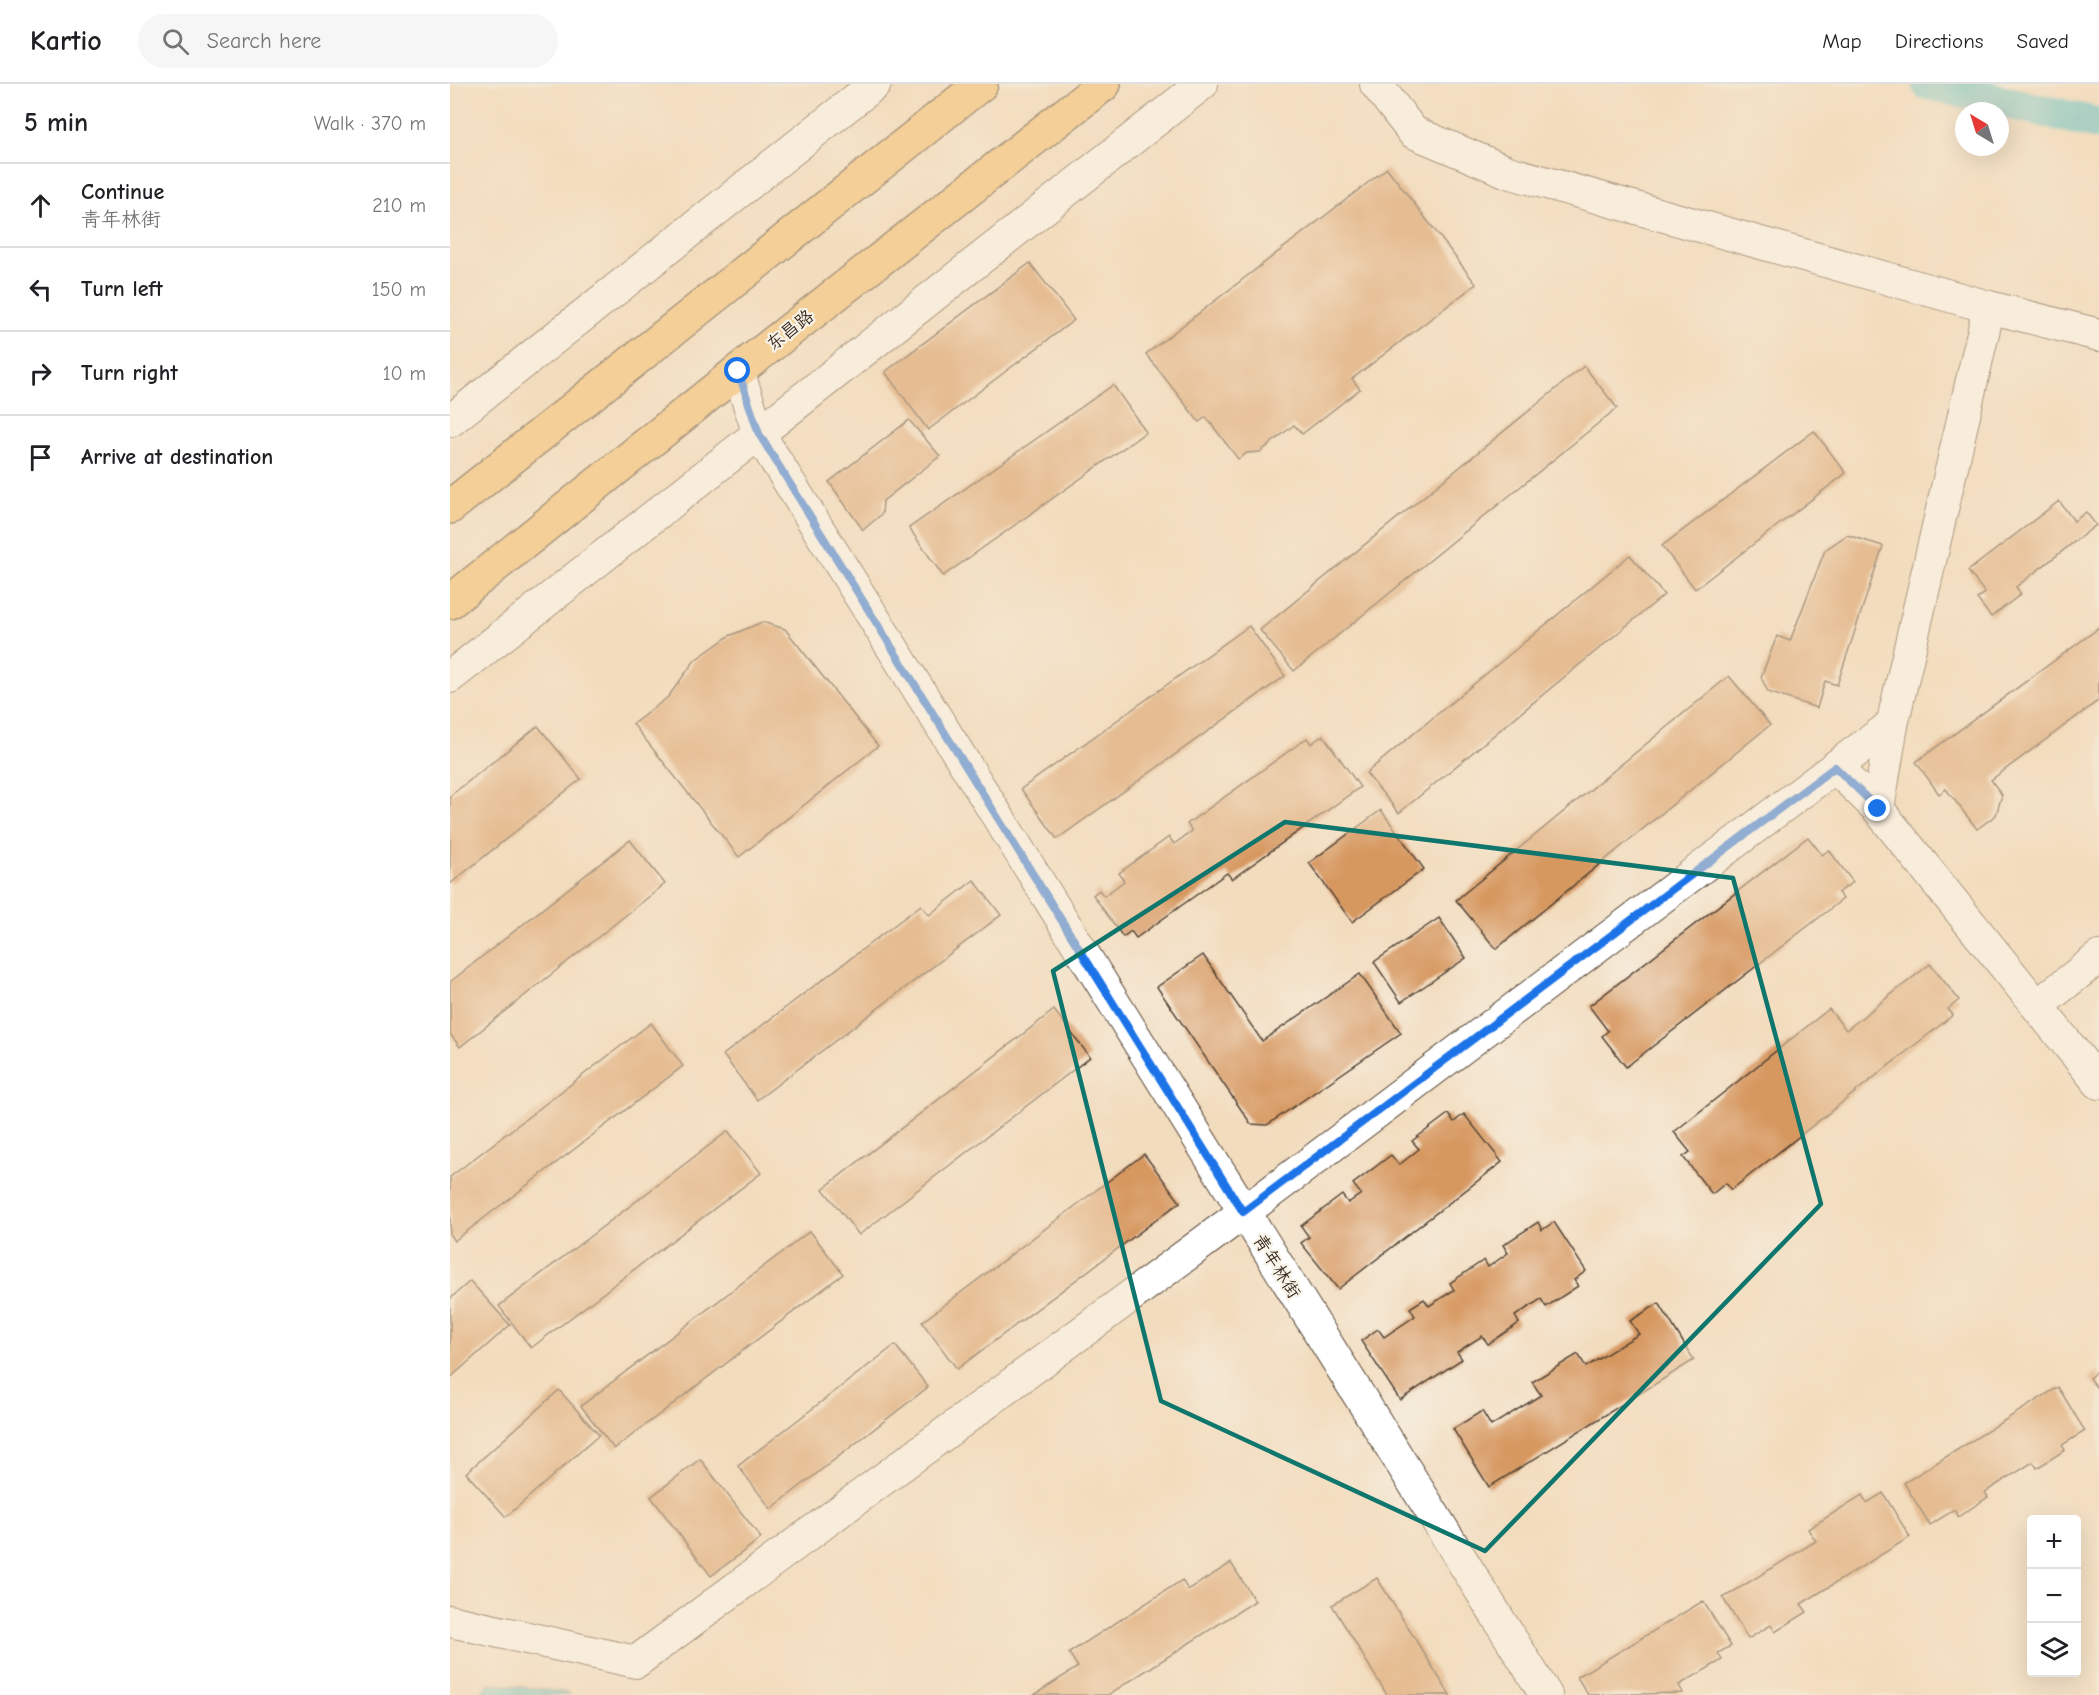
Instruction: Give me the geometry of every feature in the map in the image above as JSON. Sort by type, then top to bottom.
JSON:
[{"type":"main road","points":[[450,507],[981,84]]},
{"type":"main road","name":"东昌路","points":[[450,602],[738,371],[1104,84]]},
{"type":"street","points":[[450,422],[875,84]]},
{"type":"street","points":[[450,677],[1202,84]]},
{"type":"street","points":[[1376,84],[1413,132],[1508,172],[1989,307],[2099,335]]},
{"type":"street","points":[[1878,809],[1893,725],[1989,307]]},
{"type":"street","name":"青年林街","points":[[738,371],[759,434],[1546,1695]]},
{"type":"street","points":[[450,1621],[636,1662],[1243,1212],[1893,725]]},
{"type":"street","points":[[1835,767],[1878,809],[2099,1083]]},
{"type":"street","points":[[2037,1006],[2099,957]]},
{"type":"highlighted area","points":[[1285,822],[1733,878],[1821,1204],[1485,1551],[1161,1401],[1053,971]]},
{"type":"water","points":[[490,1683],[567,1693],[570,1695],[480,1695]]},
{"type":"building","points":[[1387,168],[1476,284],[1352,379],[1360,389],[1302,434],[1294,425],[1260,452],[1247,453],[1238,459],[1206,417],[1199,422],[1146,354]]},
{"type":"building","points":[[1030,263],[1074,320],[928,430],[885,372]]},
{"type":"building","points":[[1584,366],[1617,408],[1294,671],[1260,630]]},
{"type":"building","points":[[1113,385],[1146,432],[943,576],[909,528]]},
{"type":"building","points":[[909,420],[940,456],[883,501],[882,514],[863,530],[829,482]]},
{"type":"building","points":[[1814,431],[1846,473],[1695,589],[1662,546]]},
{"type":"building","points":[[2059,501],[2074,521],[2086,512],[2096,525],[2016,587],[2021,594],[1991,617],[1977,599],[1985,593],[1968,571]]},
{"type":"building","points":[[1847,535],[1883,546],[1837,685],[1825,681],[1817,708],[1768,692],[1761,677],[1777,636],[1790,641],[1825,550]]},
{"type":"building","points":[[1630,555],[1664,595],[1399,813],[1366,773]]},
{"type":"building","points":[[762,622],[785,629],[878,746],[739,857],[633,724],[668,697],[695,660],[729,636]]},
{"type":"building","points":[[1249,626],[1285,676],[1057,839],[1021,789]]},
{"type":"building","points":[[2099,628],[2099,700],[1991,780],[2002,795],[1996,815],[1977,829],[1946,789],[1939,794],[1916,762]]},
{"type":"building","points":[[1729,676],[1770,725],[1496,949],[1456,900]]},
{"type":"building","points":[[538,726],[581,779],[450,884],[450,796]]},
{"type":"building","points":[[1323,735],[1360,787],[1232,879],[1227,873],[1136,938],[1131,931],[1123,937],[1093,895],[1099,890],[1104,896],[1124,881],[1119,873],[1169,837],[1174,844],[1192,831],[1187,824],[1307,738],[1311,744]]},
{"type":"building","points":[[1381,810],[1424,869],[1352,922],[1309,863]]},
{"type":"building","points":[[1808,837],[1822,855],[1829,850],[1853,882],[1838,893],[1843,899],[1626,1067],[1602,1036],[1608,1031],[1589,1006]]},
{"type":"building","points":[[630,840],[665,884],[460,1047],[450,1034],[450,982]]},
{"type":"building","points":[[974,880],[1001,915],[757,1100],[723,1055],[921,905],[929,915]]},
{"type":"building","points":[[1439,918],[1466,958],[1401,1002],[1374,962]]},
{"type":"building","points":[[1203,955],[1262,1041],[1360,974],[1401,1033],[1267,1125],[1251,1124],[1157,987]]},
{"type":"building","points":[[1930,964],[1959,1000],[1948,1009],[1953,1015],[1731,1190],[1726,1183],[1712,1194],[1683,1157],[1690,1152],[1674,1132],[1829,1009],[1846,1030]]},
{"type":"building","points":[[1054,1010],[1090,1057],[859,1235],[823,1189]]},
{"type":"building","points":[[651,1023],[683,1066],[454,1241],[450,1235],[450,1177]]},
{"type":"building","points":[[1448,1114],[1454,1122],[1464,1114],[1502,1162],[1338,1289],[1301,1243],[1309,1237],[1301,1226],[1342,1195],[1348,1203],[1361,1194],[1353,1184],[1391,1155],[1399,1165],[1419,1149],[1412,1141]]},
{"type":"building","points":[[728,1131],[761,1173],[531,1348],[499,1306]]},
{"type":"building","points":[[1144,1154],[1180,1202],[957,1369],[922,1322]]},
{"type":"building","points":[[1538,1222],[1542,1230],[1554,1222],[1586,1271],[1574,1280],[1578,1286],[1546,1307],[1541,1299],[1515,1316],[1519,1323],[1488,1344],[1482,1336],[1457,1352],[1462,1359],[1400,1400],[1361,1341],[1378,1329],[1384,1337],[1415,1316],[1410,1308],[1424,1299],[1429,1306],[1454,1290],[1450,1283],[1484,1260],[1488,1267],[1508,1253],[1503,1245]]},
{"type":"building","points":[[810,1231],[843,1274],[614,1449],[581,1406]]},
{"type":"building","points":[[470,1281],[510,1325],[450,1378],[450,1299]]},
{"type":"building","points":[[1659,1303],[1694,1360],[1489,1487],[1453,1429],[1482,1411],[1491,1426],[1541,1395],[1532,1382],[1578,1354],[1586,1367],[1639,1334],[1630,1321]]},
{"type":"building","points":[[895,1345],[928,1387],[771,1509],[738,1466]]},
{"type":"building","points":[[2099,1370],[2099,1391],[2089,1378]]},
{"type":"building","points":[[2058,1387],[2085,1431],[2062,1445],[2065,1450],[2037,1468],[2033,1462],[1985,1492],[1988,1497],[1958,1517],[1954,1510],[1930,1525],[1904,1483]]},
{"type":"building","points":[[559,1390],[599,1435],[506,1517],[466,1473]]},
{"type":"building","points":[[700,1459],[761,1538],[711,1576],[651,1497]]},
{"type":"building","points":[[1883,1493],[1910,1537],[1801,1604],[1807,1612],[1775,1632],[1771,1625],[1748,1639],[1723,1598],[1816,1541],[1808,1529],[1862,1495],[1867,1503]]},
{"type":"building","points":[[1231,1563],[1255,1601],[1108,1695],[1034,1695],[1078,1667],[1069,1653],[1182,1580],[1188,1590]]},
{"type":"building","points":[[1377,1578],[1450,1695],[1387,1695],[1332,1605]]},
{"type":"building","points":[[1703,1601],[1731,1646],[1718,1653],[1722,1660],[1679,1685],[1683,1693],[1588,1695],[1577,1677]]},
{"type":"waterway","points":[[1928,84],[2099,124]]},
{"type":"route","points":[[738,371],[759,434],[1243,1212],[1835,767],[1878,809]]}]
